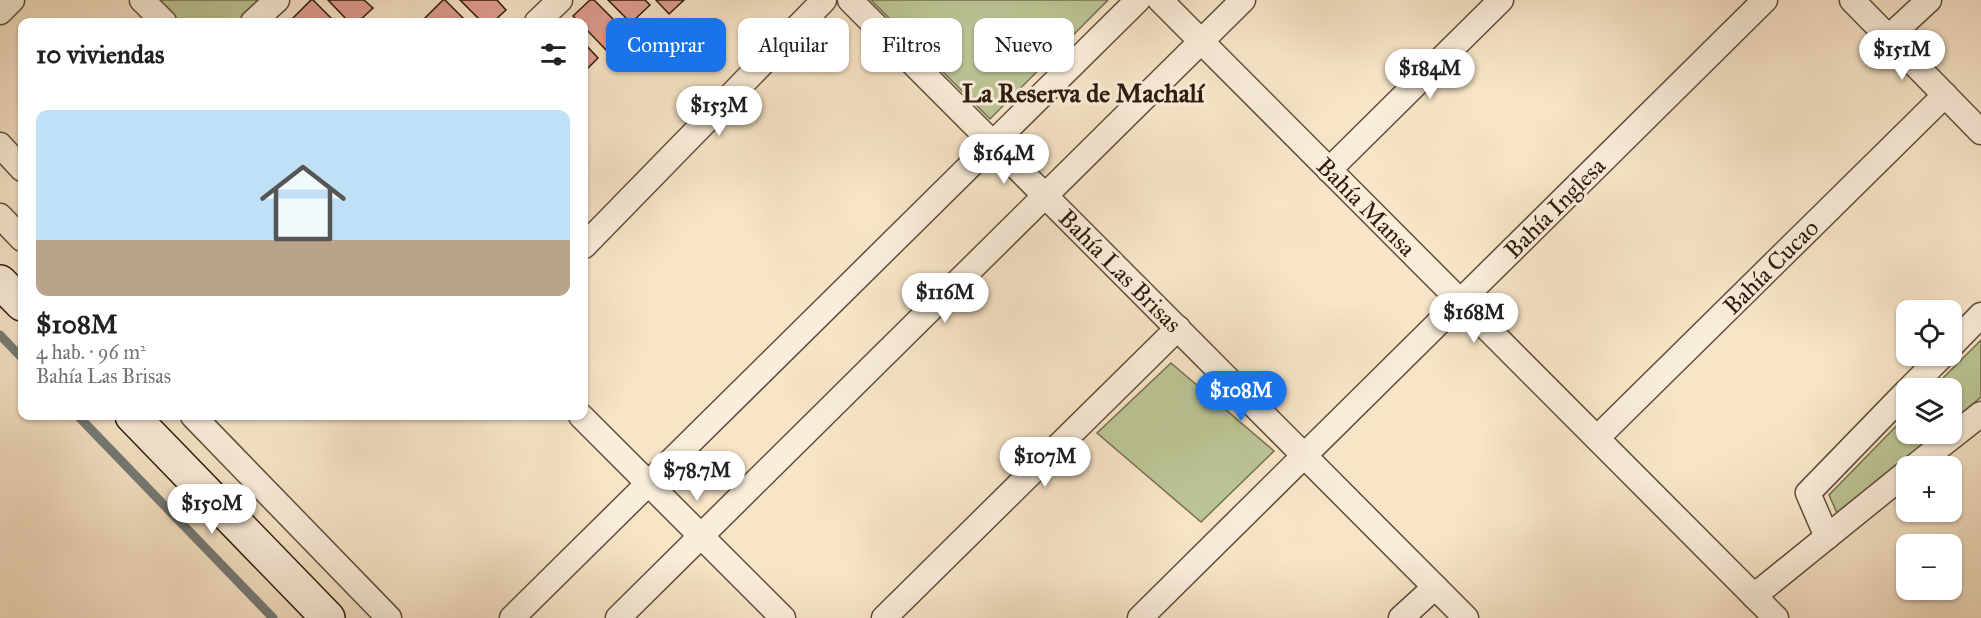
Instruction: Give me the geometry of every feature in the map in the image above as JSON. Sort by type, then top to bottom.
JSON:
[{"type":"main road","points":[[0,282],[18,300]]},
{"type":"main road","points":[[136,420],[328,618]]},
{"type":"street","points":[[0,12],[12,0]]},
{"type":"street","points":[[142,0],[160,18]]},
{"type":"street","points":[[257,18],[277,0]]},
{"type":"street","points":[[541,18],[560,0]]},
{"type":"street","points":[[588,242],[824,0]]},
{"type":"street","name":"Bahía Las Brisas","points":[[850,0],[1466,618]]},
{"type":"street","points":[[512,618],[1138,0]]},
{"type":"street","name":"Bahía Mansa","points":[[1160,0],[1776,618]]},
{"type":"street","points":[[618,618],[1243,0]]},
{"type":"street","points":[[1329,170],[1501,0]]},
{"type":"street","name":"Bahía Inglesa","points":[[1140,618],[1765,0]]},
{"type":"street","points":[[1852,0],[1981,132]]},
{"type":"street","points":[[1889,37],[1929,0]]},
{"type":"street","name":"Bahía Cucao","points":[[1597,438],[1945,95]]},
{"type":"street","points":[[0,145],[18,165]]},
{"type":"street","points":[[0,216],[18,235]]},
{"type":"street","points":[[1962,335],[1981,315]]},
{"type":"street","points":[[884,618],[1178,328]]},
{"type":"street","points":[[1920,378],[1932,366]]},
{"type":"street","points":[[1827,537],[1808,493],[1896,402]]},
{"type":"street","points":[[1928,456],[1981,414]]},
{"type":"street","points":[[197,420],[389,618]]},
{"type":"street","points":[[585,420],[783,618]]},
{"type":"street","points":[[1754,596],[1896,481]]},
{"type":"street","points":[[1401,618],[1435,586]]},
{"type":"green space","points":[[153,0],[260,0],[242,18],[172,18]]},
{"type":"green space","points":[[871,0],[1108,0],[1074,34],[1074,18],[974,18],[974,72],[1037,72],[990,119],[943,72],[962,72],[962,18],[889,18]]},
{"type":"green space","points":[[1981,340],[1981,397],[1962,413],[1962,378],[1943,378],[1955,366],[1962,366],[1962,359]]},
{"type":"green space","points":[[1171,363],[1274,451],[1201,522],[1097,433]]},
{"type":"green space","points":[[1896,426],[1896,444],[1923,444],[1908,456],[1896,456],[1896,466],[1837,513],[1829,495]]},
{"type":"building","points":[[313,0],[331,18],[293,18]]},
{"type":"building","points":[[328,0],[364,0],[373,8],[362,18],[345,18]]},
{"type":"building","points":[[445,0],[463,18],[425,18]]},
{"type":"building","points":[[460,0],[497,0],[506,10],[497,18],[478,18]]},
{"type":"building","points":[[590,0],[594,0],[612,18],[606,18],[606,50],[588,31],[588,18],[573,16]]},
{"type":"building","points":[[608,0],[645,0],[650,5],[636,18],[626,18]]},
{"type":"building","points":[[656,0],[684,0],[669,14]]},
{"type":"building","points":[[588,47],[598,58],[588,68]]},
{"type":"waterway","points":[[0,335],[18,354]]},
{"type":"waterway","points":[[82,420],[273,618]]},
{"type":"district","name":"La Reserva de Machalí","points":[[1083,93]]}]
